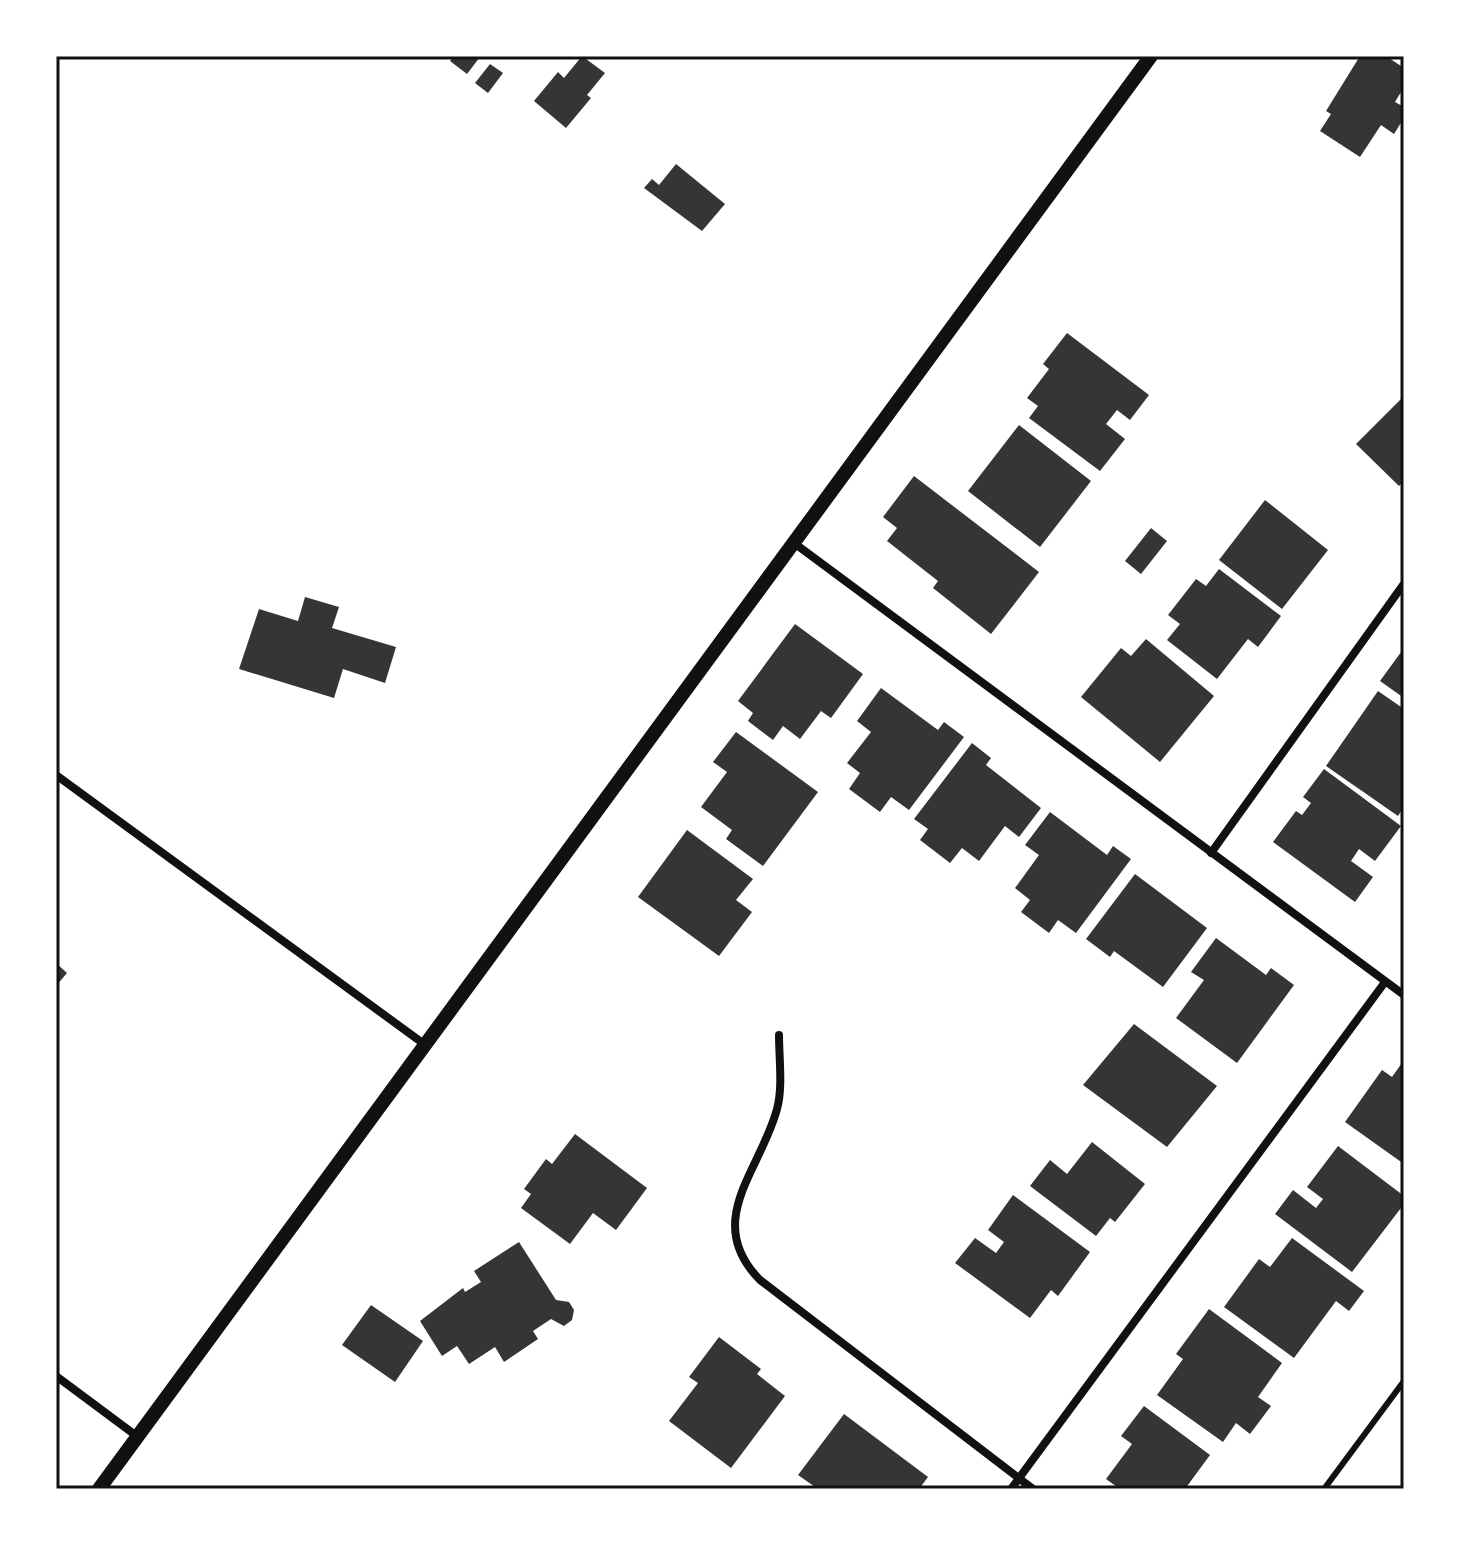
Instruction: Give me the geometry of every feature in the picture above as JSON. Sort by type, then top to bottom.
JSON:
[{"type":"street","points":[[99,1489],[1151,56]]},
{"type":"street","points":[[794,543],[1404,995]]},
{"type":"street","points":[[1211,853],[1403,585]]},
{"type":"street","points":[[56,775],[424,1044]]},
{"type":"street","points":[[1011,1489],[1385,982]]},
{"type":"street","points":[[779,1035],[777,1108],[736,1210],[734,1226],[741,1256],[760,1280],[1033,1489]]},
{"type":"street","points":[[56,1376],[138,1437]]},
{"type":"lane","points":[[1324,1489],[1404,1381]]},
{"type":"building","points":[[454,56],[480,57],[467,74],[450,61]]},
{"type":"building","points":[[582,56],[605,73],[587,95],[591,98],[566,128],[534,101],[558,72],[564,78]]},
{"type":"building","points":[[1360,56],[1386,56],[1404,68],[1404,87],[1395,102],[1404,107],[1404,118],[1394,134],[1381,125],[1360,157],[1320,131],[1331,114],[1326,111]]},
{"type":"building","points":[[490,64],[503,73],[488,93],[475,83]]},
{"type":"building","points":[[676,164],[725,204],[702,231],[644,188],[652,179],[659,185]]},
{"type":"building","points":[[1067,333],[1149,395],[1130,420],[1117,410],[1106,424],[1125,439],[1100,471],[1029,418],[1038,406],[1027,398],[1049,369],[1043,364]]},
{"type":"building","points":[[1404,396],[1404,481],[1399,486],[1356,444]]},
{"type":"building","points":[[1019,425],[1091,481],[1040,547],[968,491]]},
{"type":"building","points":[[914,476],[1039,572],[991,634],[933,588],[938,581],[887,541],[897,528],[883,517]]},
{"type":"building","points":[[1265,500],[1328,550],[1282,609],[1219,560]]},
{"type":"building","points":[[1151,528],[1167,541],[1141,574],[1125,561]]},
{"type":"building","points":[[1219,569],[1281,616],[1258,647],[1248,639],[1217,679],[1167,640],[1180,624],[1168,615],[1196,579],[1206,586]]},
{"type":"building","points":[[305,597],[339,607],[332,628],[396,647],[385,683],[343,669],[334,698],[239,669],[259,609],[298,621]]},
{"type":"building","points":[[795,624],[863,674],[831,718],[821,711],[800,739],[783,726],[773,740],[748,721],[753,713],[738,701]]},
{"type":"building","points":[[1146,639],[1214,696],[1160,762],[1081,697],[1121,648],[1131,656]]},
{"type":"building","points":[[1404,648],[1404,698],[1380,681]]},
{"type":"building","points":[[881,688],[938,730],[944,722],[964,737],[909,810],[891,797],[880,812],[849,789],[860,773],[847,763],[871,732],[857,721]]},
{"type":"building","points":[[1378,691],[1404,709],[1404,807],[1398,816],[1326,766]]},
{"type":"building","points":[[736,732],[818,792],[763,866],[726,839],[732,830],[701,807],[727,772],[713,762]]},
{"type":"building","points":[[972,743],[991,758],[986,765],[1041,808],[1019,837],[1005,826],[979,861],[962,848],[950,863],[920,840],[928,829],[914,819]]},
{"type":"building","points":[[1324,769],[1401,826],[1375,861],[1359,849],[1351,861],[1373,877],[1355,902],[1273,842],[1296,811],[1302,815],[1311,803],[1303,797]]},
{"type":"building","points":[[1050,812],[1107,855],[1113,846],[1131,859],[1076,933],[1058,920],[1049,933],[1021,912],[1030,900],[1015,888],[1039,855],[1025,845]]},
{"type":"building","points":[[687,830],[753,879],[736,900],[752,912],[719,956],[638,897]]},
{"type":"building","points":[[1135,874],[1207,928],[1163,987],[1114,951],[1110,957],[1086,939]]},
{"type":"building","points":[[1216,938],[1266,975],[1271,968],[1294,985],[1237,1063],[1176,1018],[1204,980],[1191,972]]},
{"type":"building","points":[[56,963],[67,973],[56,986]]},
{"type":"building","points":[[1134,1024],[1217,1086],[1167,1147],[1083,1085]]},
{"type":"building","points":[[1404,1060],[1404,1164],[1345,1122],[1382,1070],[1392,1077]]},
{"type":"building","points":[[575,1134],[647,1188],[616,1230],[593,1213],[570,1244],[521,1208],[531,1194],[524,1189],[546,1159],[552,1164]]},
{"type":"building","points":[[1092,1142],[1145,1184],[1115,1222],[1110,1218],[1096,1236],[1030,1186],[1050,1160],[1067,1174]]},
{"type":"building","points":[[1338,1146],[1404,1196],[1404,1204],[1352,1272],[1275,1214],[1293,1190],[1316,1208],[1323,1199],[1307,1187]]},
{"type":"building","points":[[1013,1195],[1090,1252],[1058,1296],[1051,1290],[1030,1318],[955,1263],[975,1238],[996,1253],[1004,1242],[988,1230]]},
{"type":"building","points":[[1292,1238],[1364,1291],[1349,1311],[1336,1301],[1294,1358],[1224,1307],[1259,1259],[1270,1267]]},
{"type":"building","points":[[519,1242],[556,1300],[569,1302],[574,1310],[572,1320],[564,1326],[551,1319],[533,1331],[538,1339],[504,1362],[495,1347],[469,1364],[457,1346],[442,1356],[420,1321],[463,1288],[465,1292],[481,1282],[474,1271]]},
{"type":"building","points":[[371,1305],[423,1341],[395,1382],[342,1345]]},
{"type":"building","points":[[1209,1309],[1282,1363],[1258,1397],[1271,1406],[1250,1434],[1236,1423],[1223,1442],[1157,1395],[1183,1359],[1176,1354]]},
{"type":"building","points":[[719,1337],[761,1369],[757,1374],[785,1396],[731,1468],[669,1421],[698,1383],[689,1377]]},
{"type":"building","points":[[1144,1406],[1210,1455],[1185,1489],[1120,1489],[1106,1479],[1132,1444],[1121,1436]]},
{"type":"building","points":[[844,1414],[928,1477],[919,1489],[818,1489],[798,1475]]}]
